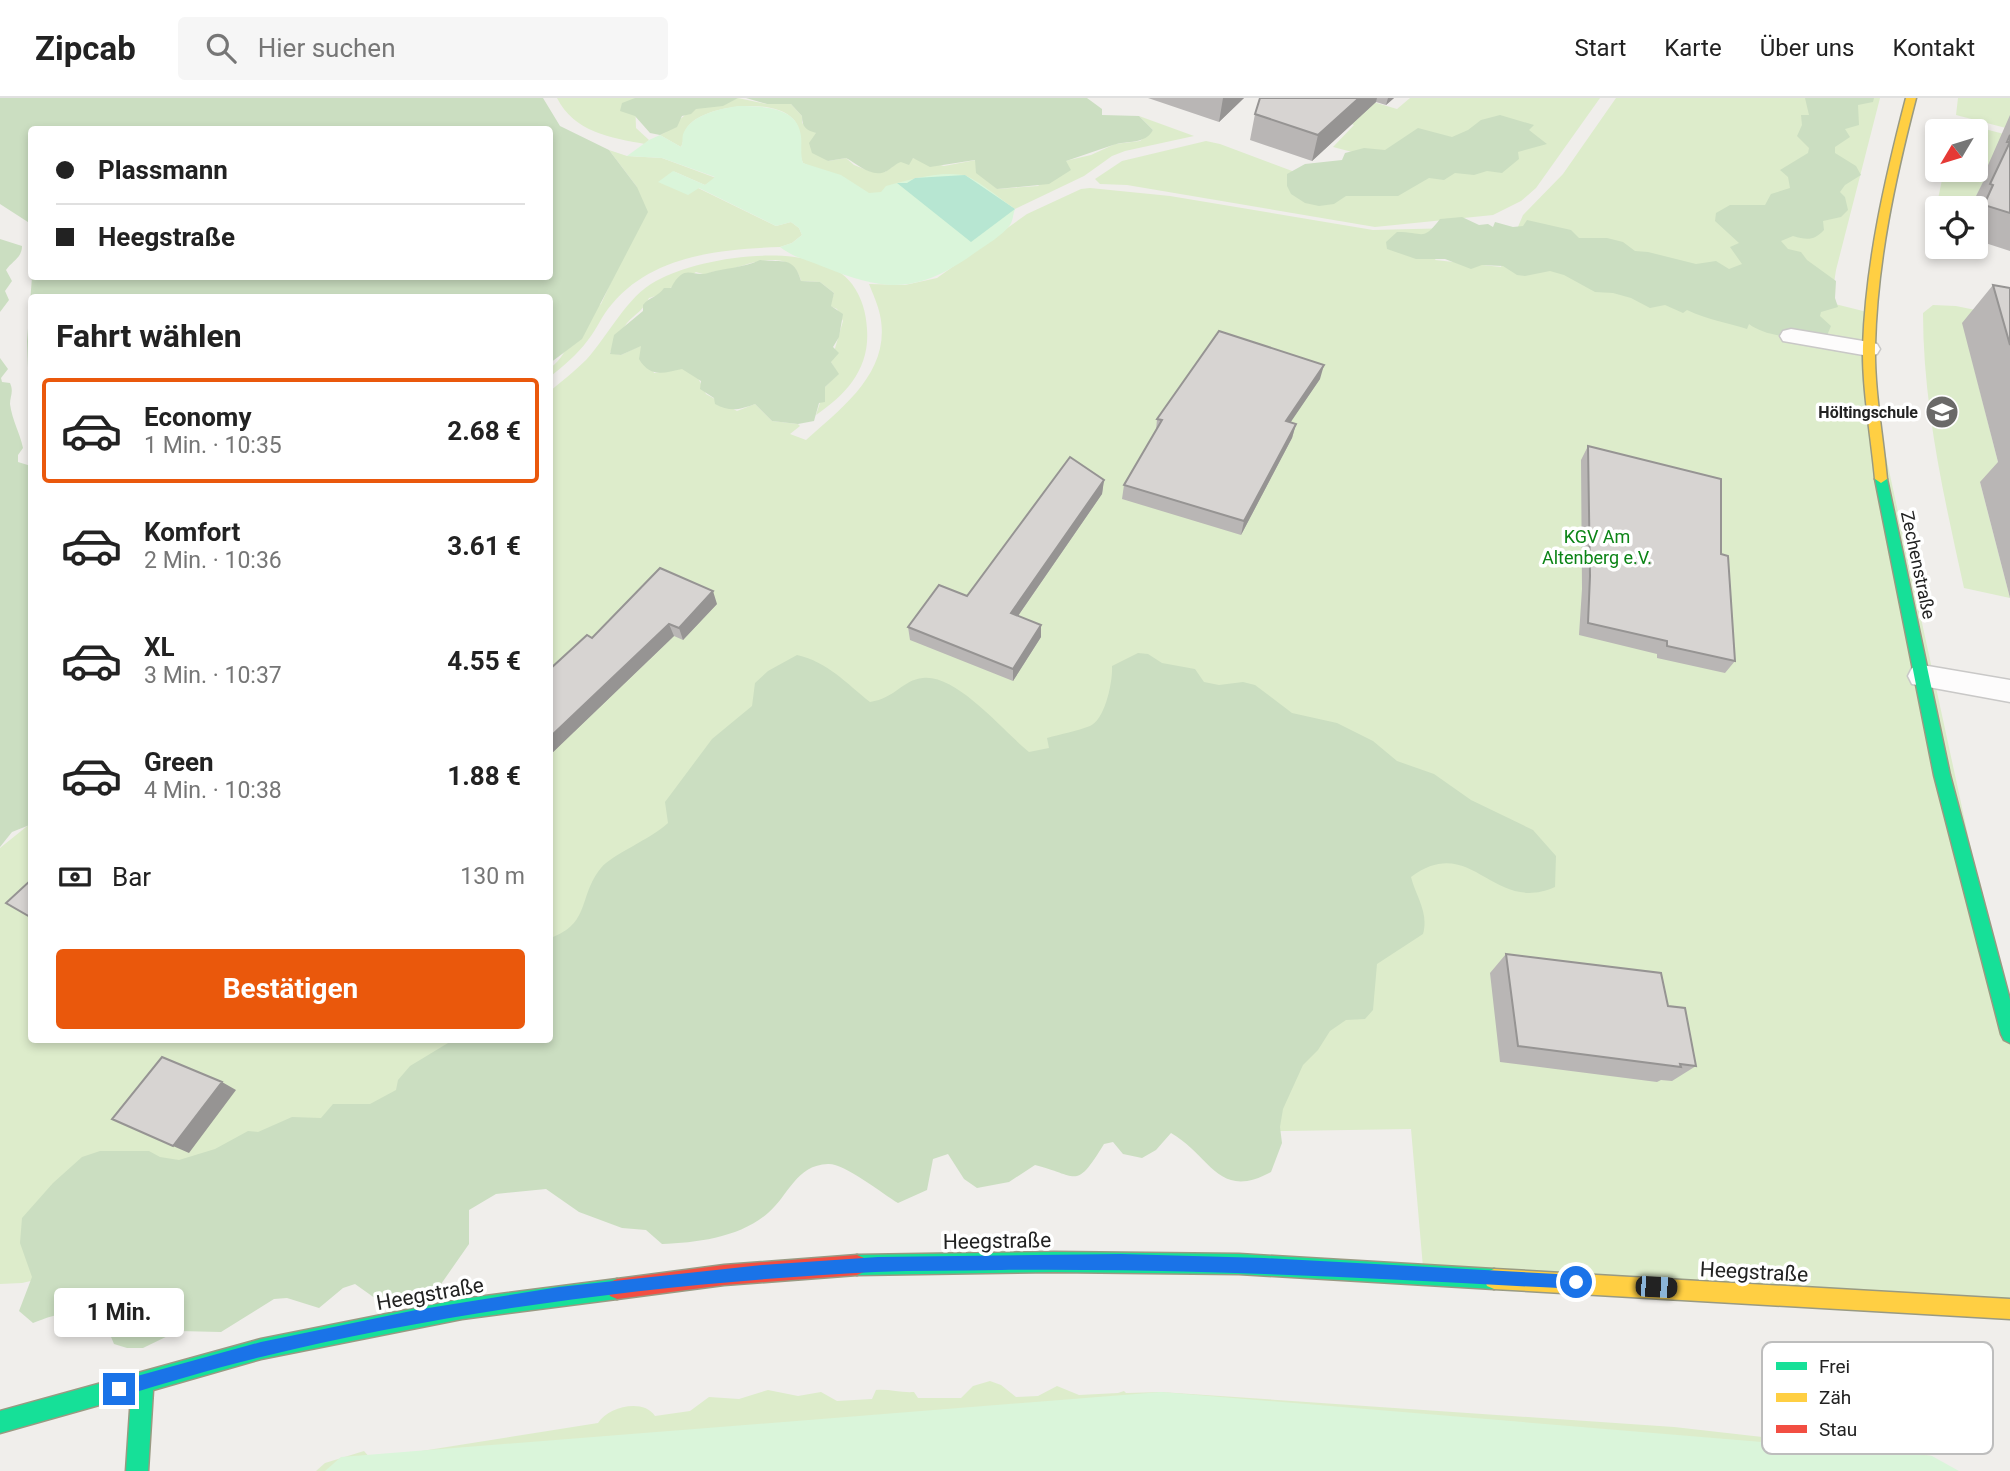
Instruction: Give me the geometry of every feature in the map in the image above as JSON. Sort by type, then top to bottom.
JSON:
[{"type":"street","name":"Zechenstraße","points":[[1911,98],[1888,188],[1869,349],[1880,476],[1958,843],[2010,1034]]},
{"type":"street","name":"Heegstraße","points":[[0,1422],[261,1349],[462,1309],[724,1275],[878,1264],[1081,1262],[1253,1265],[2010,1309]]},
{"type":"street","points":[[137,1471],[143,1382]]},
{"type":"lane","points":[[1791,336],[1869,349]]},
{"type":"lane","points":[[1922,676],[2010,691]]},
{"type":"green space","points":[[0,98],[543,98],[560,126],[609,150],[637,187],[648,212],[582,339],[553,361],[553,294],[31,294],[32,280],[553,280],[553,126],[28,126],[28,222],[0,204]]},
{"type":"green space","points":[[557,98],[635,98],[636,128],[649,140],[645,144],[595,132],[573,119]]},
{"type":"green space","points":[[635,98],[738,98],[723,106],[696,109],[691,114],[682,116],[677,127],[660,135],[650,133],[635,116],[620,111],[622,103]]},
{"type":"green space","points":[[738,98],[767,104],[791,104],[802,116],[802,123],[816,133],[824,157],[828,161],[846,158],[854,165],[872,172],[885,172],[898,162],[913,158],[944,166],[976,160],[997,189],[1038,186],[1065,161],[1091,155],[1115,144],[1140,141],[1153,130],[1139,116],[1194,136],[1112,156],[1084,176],[1015,209],[965,175],[915,178],[907,183],[898,183],[971,242],[803,163],[798,128],[792,118],[783,112],[756,106],[741,106],[711,112],[690,124],[681,147],[660,135],[695,109]]},
{"type":"green space","points":[[746,98],[1087,98],[1102,109],[1102,115],[1139,116],[1153,130],[1141,140],[1113,145],[1066,161],[1071,170],[1049,184],[997,189],[976,173],[975,160],[930,167],[913,158],[909,165],[901,162],[881,173],[865,170],[846,158],[828,161],[812,153],[809,143],[816,133],[805,128],[802,116],[791,104],[767,104]]},
{"type":"green space","points":[[1360,98],[1397,109],[1410,98],[1600,98],[1536,188],[1521,201],[1493,215],[1375,227],[1127,185],[1100,184],[1095,179],[1122,161],[1206,141],[1319,181],[1356,153],[1333,147],[1354,125],[1290,102]]},
{"type":"green space","name":"KGV Am Altenberg e.V.","points":[[1616,98],[1880,98],[1836,270],[1831,303],[1867,312],[1872,392],[2010,1029],[2010,1300],[1424,1279],[1411,1129],[1017,1135],[584,1174],[286,1223],[22,1283],[0,1284],[0,848],[28,825],[28,1043],[553,1043],[553,389],[586,360],[627,306],[645,288],[676,272],[700,264],[757,256],[786,256],[813,261],[835,270],[852,284],[866,317],[865,356],[847,389],[816,415],[825,387],[838,374],[831,362],[843,321],[837,309],[830,306],[834,293],[820,282],[801,281],[790,264],[781,261],[761,261],[706,275],[696,272],[659,295],[649,298],[642,309],[624,326],[610,353],[621,355],[642,345],[654,373],[682,368],[697,376],[706,394],[737,411],[755,404],[772,421],[798,424],[800,426],[790,434],[806,440],[849,401],[872,370],[879,354],[882,335],[880,315],[869,284],[905,285],[937,278],[1027,214],[1081,189],[1170,196],[1373,230],[1454,228],[1435,260],[1501,267],[1523,215],[1563,174]]},
{"type":"green space","points":[[1805,98],[1874,98],[1873,102],[1858,105],[1859,125],[1845,129],[1850,137],[1835,147],[1835,153],[1856,166],[1861,175],[1845,185],[1840,192],[1845,197],[1848,210],[1841,217],[1823,221],[1824,230],[1813,238],[1793,236],[1781,241],[1788,249],[1801,252],[1807,260],[1836,281],[1835,298],[1838,307],[1821,312],[1820,316],[1831,326],[1825,340],[1773,334],[1749,324],[1747,329],[1687,310],[1683,313],[1665,305],[1650,308],[1631,298],[1595,292],[1564,275],[1550,271],[1525,276],[1517,275],[1503,266],[1482,265],[1471,269],[1445,259],[1416,259],[1387,249],[1386,242],[1397,232],[1426,233],[1440,219],[1462,217],[1479,225],[1488,224],[1493,227],[1495,222],[1513,227],[1523,226],[1527,220],[1571,230],[1579,238],[1607,238],[1623,242],[1635,251],[1696,264],[1716,261],[1729,269],[1742,264],[1730,247],[1739,243],[1715,221],[1716,213],[1730,205],[1765,205],[1771,194],[1790,188],[1788,177],[1780,170],[1808,153],[1809,148],[1797,136],[1802,125],[1801,115],[1809,115]]},
{"type":"green space","points":[[1958,98],[2010,98],[2010,118],[2006,128],[1988,123],[1988,119],[1956,115]]},
{"type":"green space","points":[[738,106],[757,106],[786,113],[798,126],[803,163],[841,175],[869,193],[881,192],[886,186],[924,177],[963,175],[1015,209],[1011,223],[989,243],[956,265],[920,282],[903,285],[867,281],[847,276],[780,247],[792,243],[802,235],[799,228],[791,222],[776,226],[699,188],[688,195],[658,182],[673,171],[705,185],[715,177],[662,158],[627,156],[660,135],[681,147],[684,132],[694,121],[708,113]]},
{"type":"green space","points":[[1500,115],[1534,125],[1529,130],[1547,144],[1518,152],[1519,159],[1502,173],[1455,173],[1444,180],[1429,178],[1398,196],[1346,196],[1334,204],[1319,206],[1305,203],[1291,194],[1287,186],[1287,174],[1305,164],[1342,160],[1345,153],[1364,148],[1385,150],[1418,128],[1452,137],[1481,120]]},
{"type":"green space","points":[[1988,130],[2004,134],[1991,166],[1988,165]]},
{"type":"green space","points":[[609,150],[627,156],[662,158],[716,178],[705,185],[673,171],[698,188],[776,226],[791,222],[799,228],[802,235],[792,243],[780,247],[712,253],[668,265],[647,275],[612,304],[584,345],[553,374],[553,365],[563,354],[585,317],[601,304],[623,256],[637,187]]},
{"type":"green space","points":[[965,175],[1015,209],[971,242],[897,183],[907,183],[915,178]]},
{"type":"green space","points":[[1942,182],[1983,182],[1976,196],[1939,196]]},
{"type":"green space","points":[[0,239],[22,246],[22,250],[6,270],[12,281],[5,291],[9,300],[0,312]]},
{"type":"green space","points":[[760,260],[786,262],[795,267],[801,281],[820,282],[834,293],[831,306],[843,314],[839,337],[833,347],[839,353],[831,362],[839,374],[825,387],[825,402],[819,403],[814,421],[798,424],[772,421],[755,404],[735,409],[720,407],[715,404],[714,398],[700,389],[701,381],[682,369],[658,373],[648,369],[639,359],[641,346],[621,355],[610,354],[614,335],[643,311],[645,302],[664,288],[671,288],[680,275],[708,273]]},
{"type":"green space","points":[[1933,305],[1956,306],[1990,313],[1963,324],[2004,486],[1980,482],[2010,598],[1964,588],[1936,451],[1927,382],[1923,313]]},
{"type":"green space","points":[[0,358],[8,369],[1,378],[2,382],[10,383],[11,386],[11,410],[23,448],[18,455],[18,462],[28,465],[28,826],[12,832],[0,847]]},
{"type":"green space","points":[[1138,653],[1148,654],[1162,663],[1195,669],[1204,682],[1219,685],[1243,682],[1255,685],[1292,713],[1337,723],[1373,741],[1397,761],[1434,774],[1471,800],[1533,830],[1556,856],[1555,887],[1533,893],[1514,891],[1467,868],[1450,864],[1432,866],[1411,877],[1423,912],[1423,934],[1377,964],[1373,1010],[1365,1019],[1346,1020],[1330,1031],[1318,1050],[1303,1065],[1283,1109],[1280,1127],[1282,1143],[1271,1172],[1253,1180],[1227,1178],[1216,1172],[1185,1142],[1171,1133],[1156,1150],[1142,1158],[1123,1154],[1113,1142],[1104,1144],[1081,1174],[1069,1176],[1035,1165],[1009,1182],[977,1188],[964,1179],[948,1154],[933,1159],[927,1190],[898,1203],[844,1168],[828,1164],[817,1166],[800,1175],[768,1213],[745,1228],[704,1240],[662,1244],[646,1230],[622,1228],[579,1212],[546,1189],[496,1194],[469,1210],[469,1244],[439,1287],[426,1296],[379,1301],[355,1284],[343,1288],[319,1308],[287,1298],[274,1299],[221,1332],[178,1331],[143,1348],[127,1348],[114,1344],[103,1323],[88,1314],[59,1314],[33,1323],[19,1311],[32,1277],[20,1243],[22,1218],[53,1183],[82,1157],[100,1151],[149,1151],[160,1157],[179,1160],[215,1149],[248,1131],[258,1132],[292,1117],[321,1118],[333,1104],[370,1104],[396,1090],[398,1080],[410,1066],[448,1043],[553,1043],[553,937],[572,925],[578,917],[594,878],[606,863],[668,823],[665,802],[712,739],[752,706],[755,683],[768,671],[797,655],[808,658],[836,674],[870,702],[886,697],[916,679],[936,679],[965,694],[1029,752],[1049,748],[1047,738],[1085,728],[1095,722],[1107,699],[1112,666]]},
{"type":"green space","points":[[990,1381],[1001,1385],[1016,1397],[1038,1396],[1057,1386],[1079,1395],[1124,1391],[1161,1392],[1674,1427],[1762,1437],[1762,1454],[1932,1456],[1936,1471],[316,1471],[325,1463],[364,1451],[371,1459],[598,1423],[609,1413],[626,1407],[642,1407],[655,1416],[690,1411],[709,1397],[739,1399],[768,1390],[798,1396],[821,1392],[837,1401],[872,1399],[876,1390],[914,1392],[918,1398],[961,1398],[973,1386]]},
{"type":"green space","points":[[1161,1392],[1762,1442],[1762,1454],[1932,1456],[1959,1471],[325,1471],[341,1457]]},
{"type":"building","points":[[1260,98],[1359,98],[1318,135],[1255,114]]},
{"type":"building","points":[[2010,142],[2010,213],[1988,206],[1988,196],[1993,185],[1990,184]]},
{"type":"building","points":[[1993,285],[2010,288],[2010,345]]},
{"type":"building","points":[[1219,331],[1324,365],[1286,421],[1296,424],[1244,521],[1124,485],[1162,420],[1157,419]]},
{"type":"building","points":[[1588,446],[1721,479],[1721,554],[1728,556],[1735,661],[1667,646],[1667,641],[1588,623]]},
{"type":"building","points":[[1070,457],[1104,480],[1011,613],[1041,625],[1013,669],[908,627],[939,585],[967,596]]},
{"type":"building","points":[[660,568],[713,591],[679,628],[669,624],[553,734],[553,666],[587,635],[592,638]]},
{"type":"building","points":[[28,883],[28,916],[6,903]]},
{"type":"building","points":[[1506,954],[1661,973],[1668,1006],[1685,1008],[1696,1066],[1680,1064],[1681,1067],[1518,1046]]},
{"type":"building","points":[[162,1057],[222,1082],[173,1146],[112,1119]]},
{"type":"traffic: fast","points":[[1881,479],[1942,775],[2010,1034]]},
{"type":"traffic: fast","points":[[857,1265],[1054,1262],[1239,1264],[1494,1279]]},
{"type":"traffic: fast","points":[[0,1422],[261,1349],[462,1309],[617,1289]]},
{"type":"traffic: fast","points":[[137,1471],[143,1382]]},
{"type":"traffic: slow","points":[[1881,479],[1869,349],[1871,312],[1888,188],[1911,98]]},
{"type":"traffic: slow","points":[[1494,1279],[2010,1309]]},
{"type":"traffic: jam","points":[[617,1289],[724,1275],[857,1265]]},
{"type":"place","name":"Höltingschule","points":[[1942,412]]},
{"type":"route","points":[[119,1389],[261,1349],[416,1317],[559,1295],[762,1272],[878,1264],[1121,1262],[1264,1265],[1576,1282]]}]
